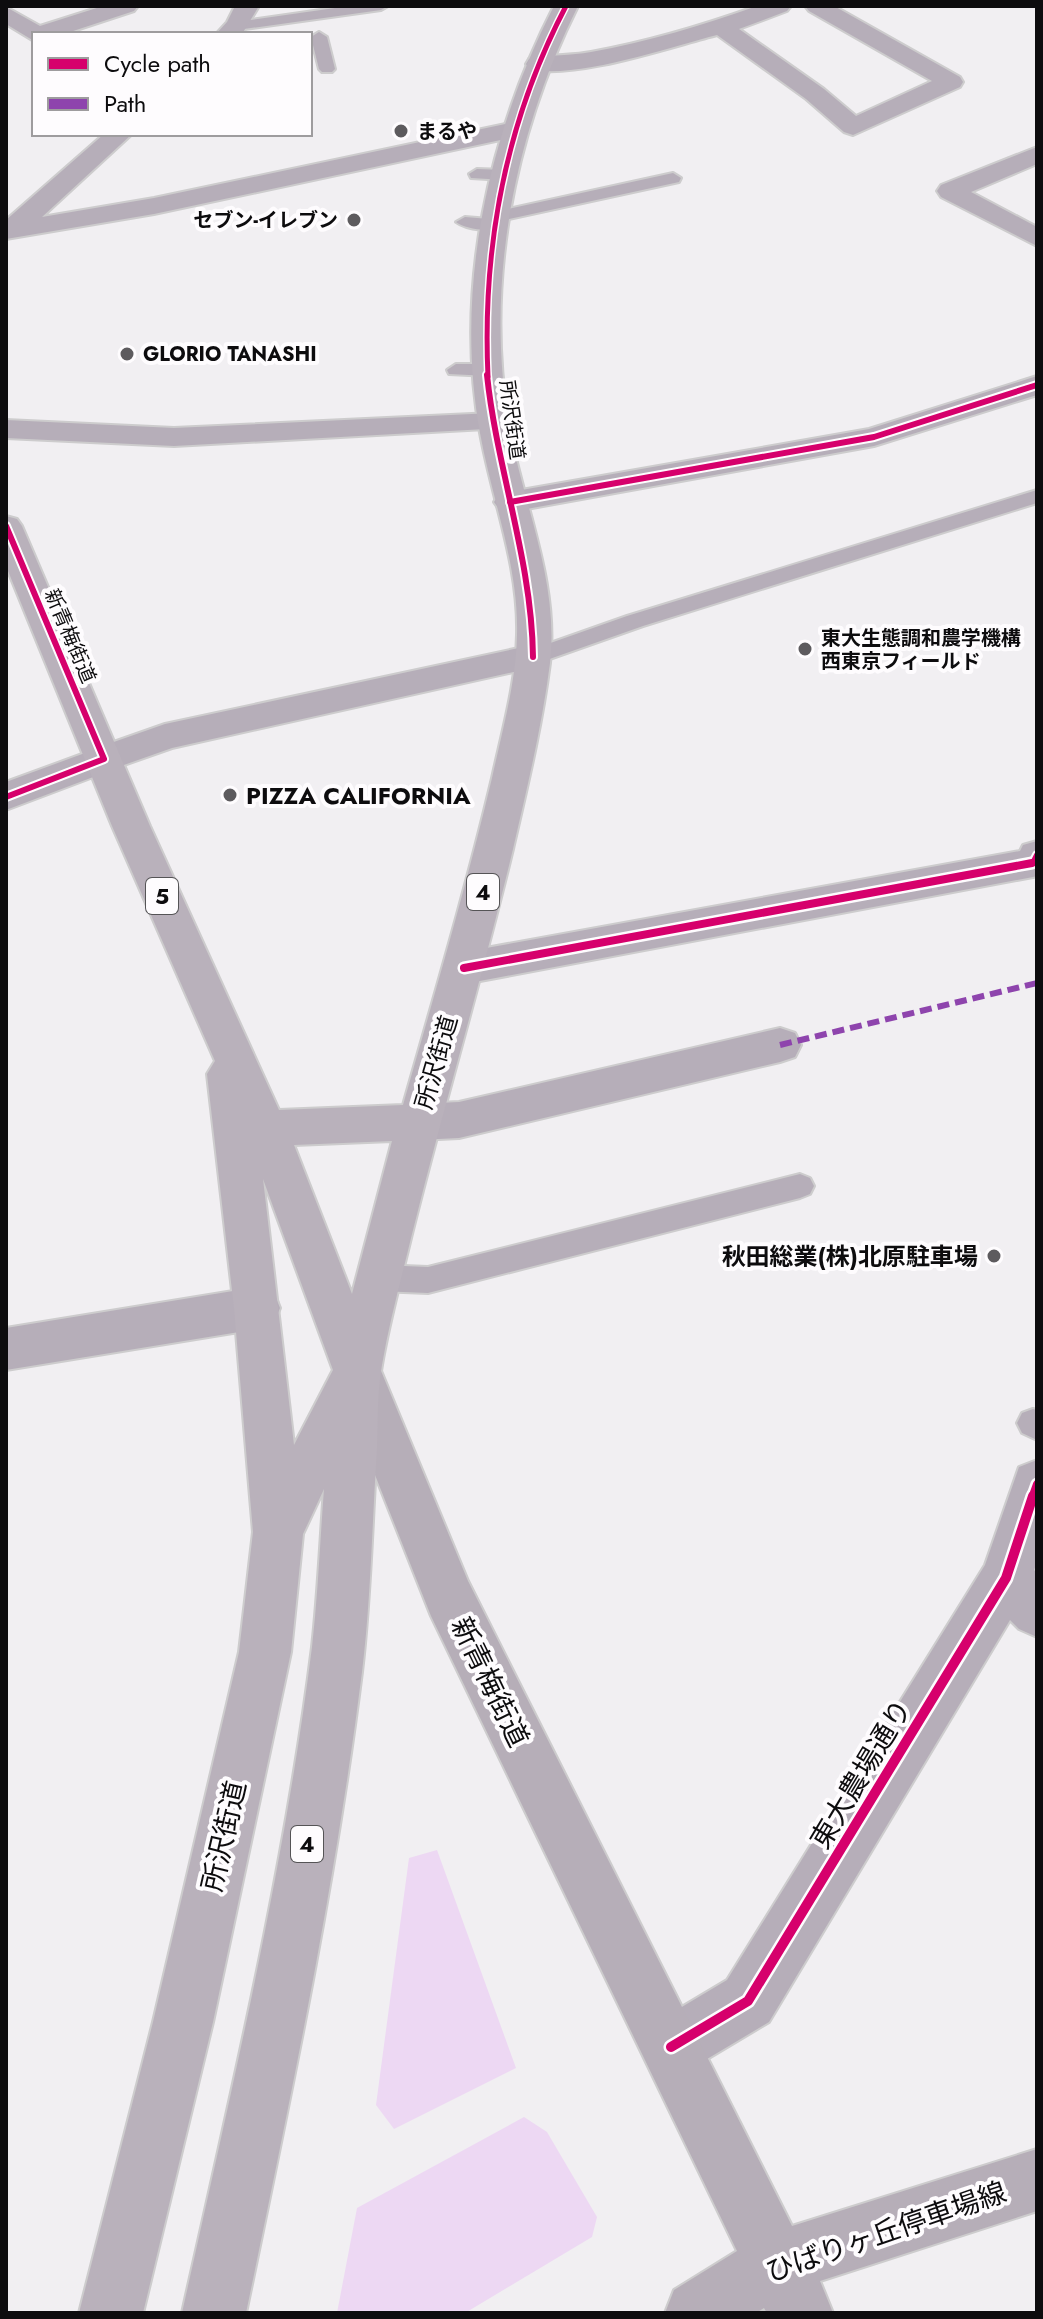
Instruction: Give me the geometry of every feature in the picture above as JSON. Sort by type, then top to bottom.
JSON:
[{"type":"main road","name":"所沢街道","points":[[214,2313],[257,2111],[336,1669],[357,1369],[418,1122],[464,968],[506,802],[533,657],[535,619],[524,555],[493,422],[486,319],[496,221],[491,174],[515,130],[538,64],[566,6]]},
{"type":"main road","name":"新青梅街道","points":[[6,526],[13,558],[266,1128],[357,1369],[449,1598],[789,2288]]},
{"type":"main road","name":"新青梅街道","points":[[222,1032],[257,1308],[278,1532]]},
{"type":"main road","points":[[266,1128],[418,1122]]},
{"type":"main road","name":"所沢街道","points":[[111,2313],[183,2022],[265,1652],[278,1532],[357,1369]]},
{"type":"main road","name":"ひばりヶ丘停車場線","points":[[697,2313],[789,2288],[1037,2180]]},
{"type":"street","points":[[25,23],[126,6]]},
{"type":"street","points":[[721,27],[815,94],[853,127],[951,82],[817,6]]},
{"type":"street","points":[[538,64],[589,60],[721,27],[771,7]]},
{"type":"street","points":[[8,231],[154,206],[428,152],[515,130]]},
{"type":"street","points":[[8,231],[117,136]]},
{"type":"street","points":[[1037,155],[950,191],[1037,238]]},
{"type":"street","points":[[510,502],[874,437],[1037,385]]},
{"type":"street","points":[[6,429],[100,438],[174,437],[222,441],[272,427],[312,438],[493,422]]},
{"type":"street","points":[[6,797],[165,737],[533,657]]},
{"type":"street","points":[[464,968],[1036,863]]},
{"type":"street","points":[[418,1122],[459,1120],[780,1045]]},
{"type":"street","points":[[6,1349],[257,1308]]},
{"type":"street","name":"東大農場通り","points":[[671,2047],[748,2001],[1021,1595],[1037,1484]]},
{"type":"lane","points":[[237,22],[381,6]]},
{"type":"lane","points":[[319,37],[327,69]]},
{"type":"lane","points":[[465,222],[496,221],[673,178]]},
{"type":"lane","points":[[456,370],[489,370]]},
{"type":"lane","points":[[533,657],[635,621],[1037,496]]},
{"type":"lane","points":[[379,1278],[428,1280],[800,1186]]},
{"type":"shaded area","points":[[437,1850],[516,2068],[394,2129],[376,2105],[409,1858]]},
{"type":"shaded area","points":[[524,2117],[547,2132],[597,2217],[592,2237],[465,2313],[337,2313],[357,2208]]},
{"type":"marked path","points":[[780,1045],[1037,983]]},
{"type":"cycle path","points":[[533,657],[530,598],[493,425],[487,376],[486,322],[489,266],[508,154],[543,50],[566,6]]},
{"type":"cycle path","points":[[510,502],[874,437],[1037,385]]},
{"type":"cycle path","points":[[6,526],[104,759],[6,797]]},
{"type":"cycle path","points":[[464,968],[1033,863],[1037,855]]},
{"type":"cycle path","points":[[671,2047],[748,2001],[1006,1578],[1037,1484]]},
{"type":"place","name":"まるや","points":[[401,131]]},
{"type":"place","name":"セブン-イレブン","points":[[354,220]]},
{"type":"place","name":"GLORIO TANASHI","points":[[127,354]]},
{"type":"place","name":"東大生態調和農学機構 西東京フィールド","points":[[805,649]]},
{"type":"place","name":"PIZZA CALIFORNIA","points":[[230,795]]},
{"type":"place","name":"秋田総業(株)北原駐車場","points":[[994,1256]]}]
